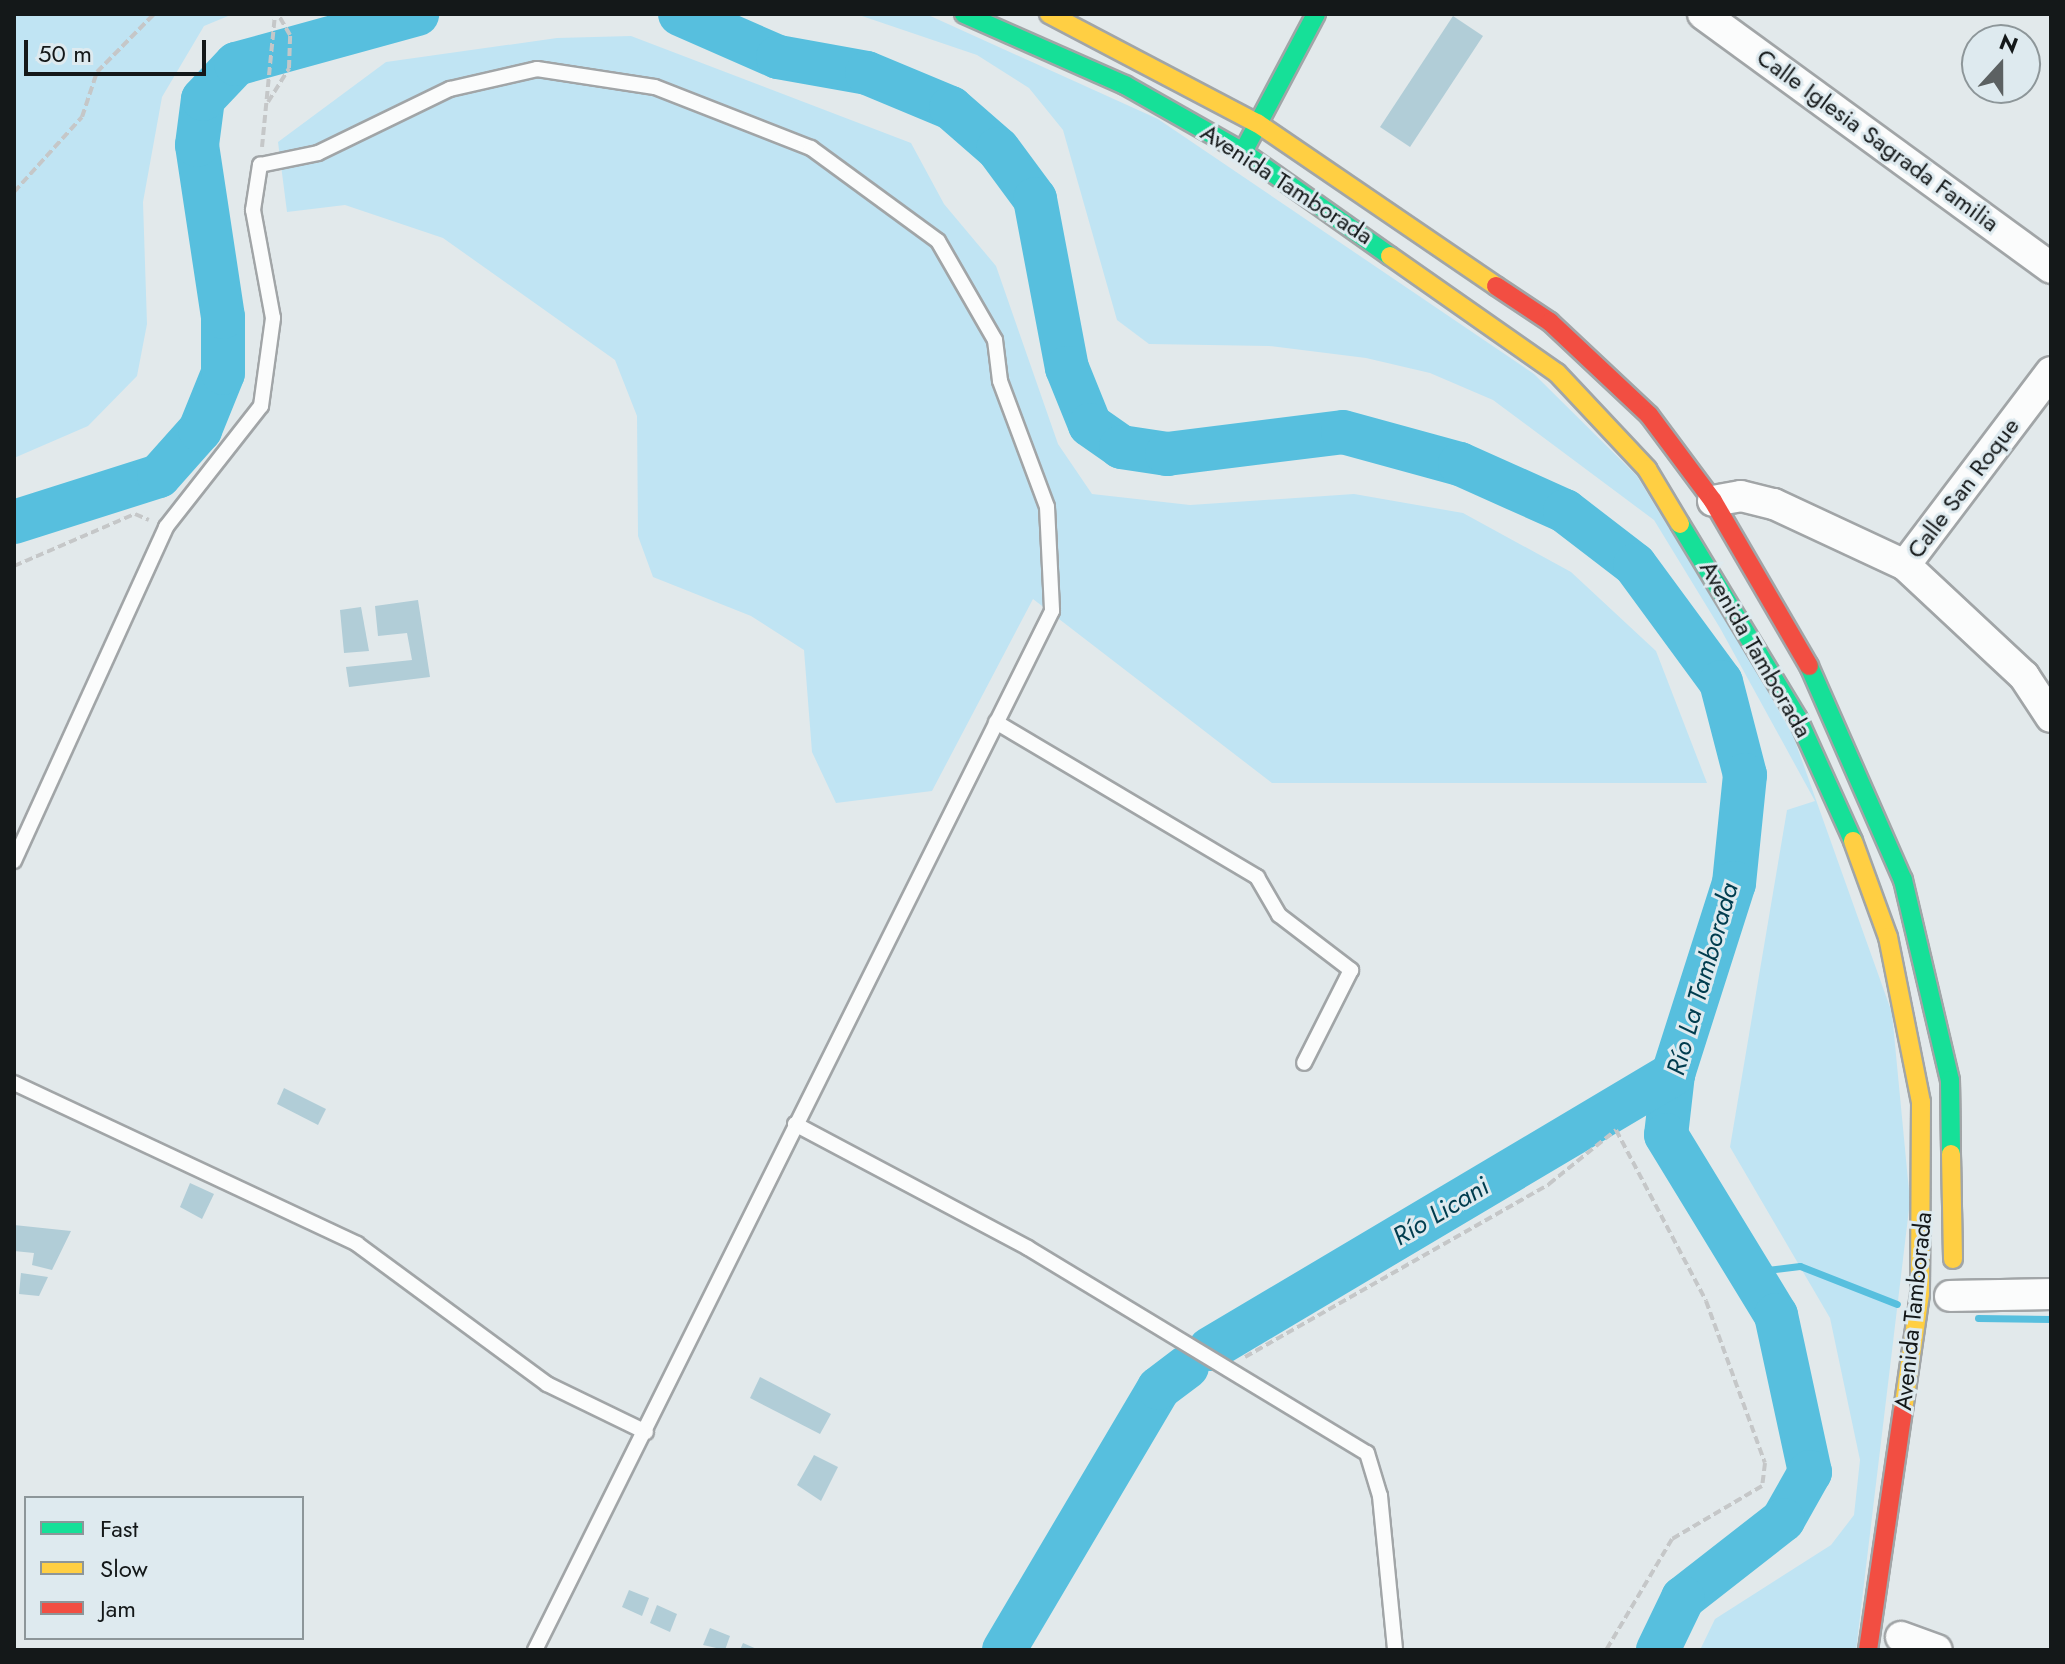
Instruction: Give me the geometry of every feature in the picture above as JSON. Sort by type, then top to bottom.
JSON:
[{"type":"main road","name":"Avenida Tamborada","points":[[964,14],[1125,85],[1243,152],[1506,333],[1604,419],[1688,530],[1838,799],[1888,937],[1921,1102],[1924,1166],[1920,1294],[1868,1650]]},
{"type":"main road","name":"Avenida Tamborada","points":[[1049,14],[1173,73],[1257,123],[1550,322],[1649,415],[1713,501],[1830,702],[1903,880],[1950,1080],[1956,1174],[1949,1304]]},
{"type":"main road","points":[[1243,152],[1316,14]]},
{"type":"street","name":"Calle Iglesia Sagrada Familia","points":[[1703,14],[2051,268]]},
{"type":"street","name":"Calle San Roque","points":[[1905,565],[2051,372]]},
{"type":"street","points":[[1713,501],[1741,496],[1774,504],[1905,565],[2024,676],[2051,717]]},
{"type":"street","points":[[1949,1304],[2051,1294]]},
{"type":"street","points":[[1901,1636],[1937,1650]]},
{"type":"lane","points":[[14,861],[166,527],[237,444],[261,406],[271,370],[273,318],[253,210],[260,165],[318,153],[450,89],[537,69],[655,87],[811,148],[938,241],[995,340],[1000,381],[1047,507],[1052,611],[535,1650]]},
{"type":"lane","points":[[996,722],[1257,877],[1279,915],[1351,970],[1304,1063]]},
{"type":"lane","points":[[14,1083],[357,1244],[547,1384],[646,1432]]},
{"type":"lane","points":[[795,1124],[1028,1248],[1222,1370],[1367,1453],[1380,1496],[1395,1650]]},
{"type":"path","points":[[14,192],[82,117],[97,72],[154,14]]},
{"type":"path","points":[[267,104],[289,68],[290,35],[277,14]]},
{"type":"path","points":[[260,165],[277,14]]},
{"type":"path","points":[[14,566],[135,514],[166,527]]},
{"type":"path","points":[[1222,1370],[1549,1184],[1616,1130],[1706,1301],[1765,1463],[1762,1486],[1672,1539],[1606,1650]]},
{"type":"shaded area","points":[[14,14],[233,14],[204,26],[162,97],[143,202],[147,324],[137,376],[88,426],[14,458]]},
{"type":"shaded area","points":[[856,14],[926,14],[1158,119],[1534,374],[1637,476],[1790,727],[1892,1013],[1910,1201],[1856,1650],[1700,1650],[1715,1619],[1831,1545],[1854,1515],[1860,1460],[1830,1318],[1730,1147],[1787,810],[1815,801],[1720,628],[1654,520],[1493,400],[1430,373],[1366,358],[1269,346],[1149,344],[1117,320],[1063,130],[1029,88],[977,55]]},
{"type":"shaded area","points":[[631,36],[911,143],[944,204],[996,266],[1058,444],[1092,494],[1190,505],[1354,494],[1463,513],[1571,572],[1656,651],[1707,783],[1272,783],[1033,599],[932,791],[836,803],[812,752],[804,650],[751,616],[653,577],[638,536],[637,416],[615,360],[443,238],[345,205],[287,212],[278,142],[386,62],[557,38]]},
{"type":"building","points":[[1453,16],[1483,36],[1410,147],[1380,127]]},
{"type":"building","points":[[418,600],[430,677],[349,687],[346,667],[412,660],[407,633],[378,636],[375,606]]},
{"type":"building","points":[[361,607],[369,651],[344,653],[340,610]]},
{"type":"building","points":[[284,1088],[326,1109],[318,1125],[277,1104]]},
{"type":"building","points":[[190,1183],[214,1194],[202,1219],[180,1207]]},
{"type":"building","points":[[14,1225],[71,1231],[52,1270],[32,1265],[34,1253],[14,1251]]},
{"type":"building","points":[[21,1273],[48,1277],[39,1296],[19,1294]]},
{"type":"building","points":[[760,1377],[831,1414],[820,1434],[750,1398]]},
{"type":"building","points":[[814,1455],[838,1467],[821,1501],[797,1485]]},
{"type":"building","points":[[629,1590],[649,1598],[642,1616],[622,1607]]},
{"type":"building","points":[[657,1605],[677,1614],[670,1632],[650,1623]]},
{"type":"building","points":[[710,1628],[730,1636],[725,1650],[703,1645]]},
{"type":"building","points":[[743,1643],[759,1650],[740,1650]]},
{"type":"waterway","name":"Río La Tamborada","points":[[14,522],[159,476],[200,430],[223,373],[223,317],[197,145],[203,99],[236,64],[417,14]]},
{"type":"waterway","name":"Río La Tamborada","points":[[680,14],[778,57],[867,73],[951,108],[998,149],[1035,199],[1067,368],[1090,425],[1121,447],[1167,454],[1343,432],[1460,464],[1565,511],[1635,565],[1721,682],[1745,775],[1734,883],[1673,1074],[1666,1135],[1776,1315],[1810,1472],[1783,1520],[1683,1598],[1658,1650]]},
{"type":"waterway","name":"Río Licani","points":[[1210,1349],[1673,1074]]},
{"type":"waterway","points":[[1750,1272],[1800,1266],[1897,1304]]},
{"type":"waterway","points":[[1978,1318],[2051,1319]]},
{"type":"waterway","name":"Río Licani","points":[[1004,1650],[1159,1388],[1187,1367]]},
{"type":"traffic: fast","points":[[964,14],[1125,85],[1243,152],[1390,256]]},
{"type":"traffic: fast","points":[[1243,152],[1316,14]]},
{"type":"traffic: fast","points":[[1680,524],[1798,719],[1853,841]]},
{"type":"traffic: fast","points":[[1809,666],[1903,880],[1950,1080],[1951,1154]]},
{"type":"traffic: slow","points":[[1049,14],[1257,123],[1496,286]]},
{"type":"traffic: slow","points":[[1390,256],[1557,373],[1647,469],[1680,524]]},
{"type":"traffic: slow","points":[[1853,841],[1888,937],[1921,1102],[1920,1294],[1903,1410]]},
{"type":"traffic: slow","points":[[1951,1154],[1953,1259]]},
{"type":"traffic: jam","points":[[1496,286],[1550,322],[1649,415],[1713,501],[1809,666]]},
{"type":"traffic: jam","points":[[1868,1650],[1903,1410]]}]
